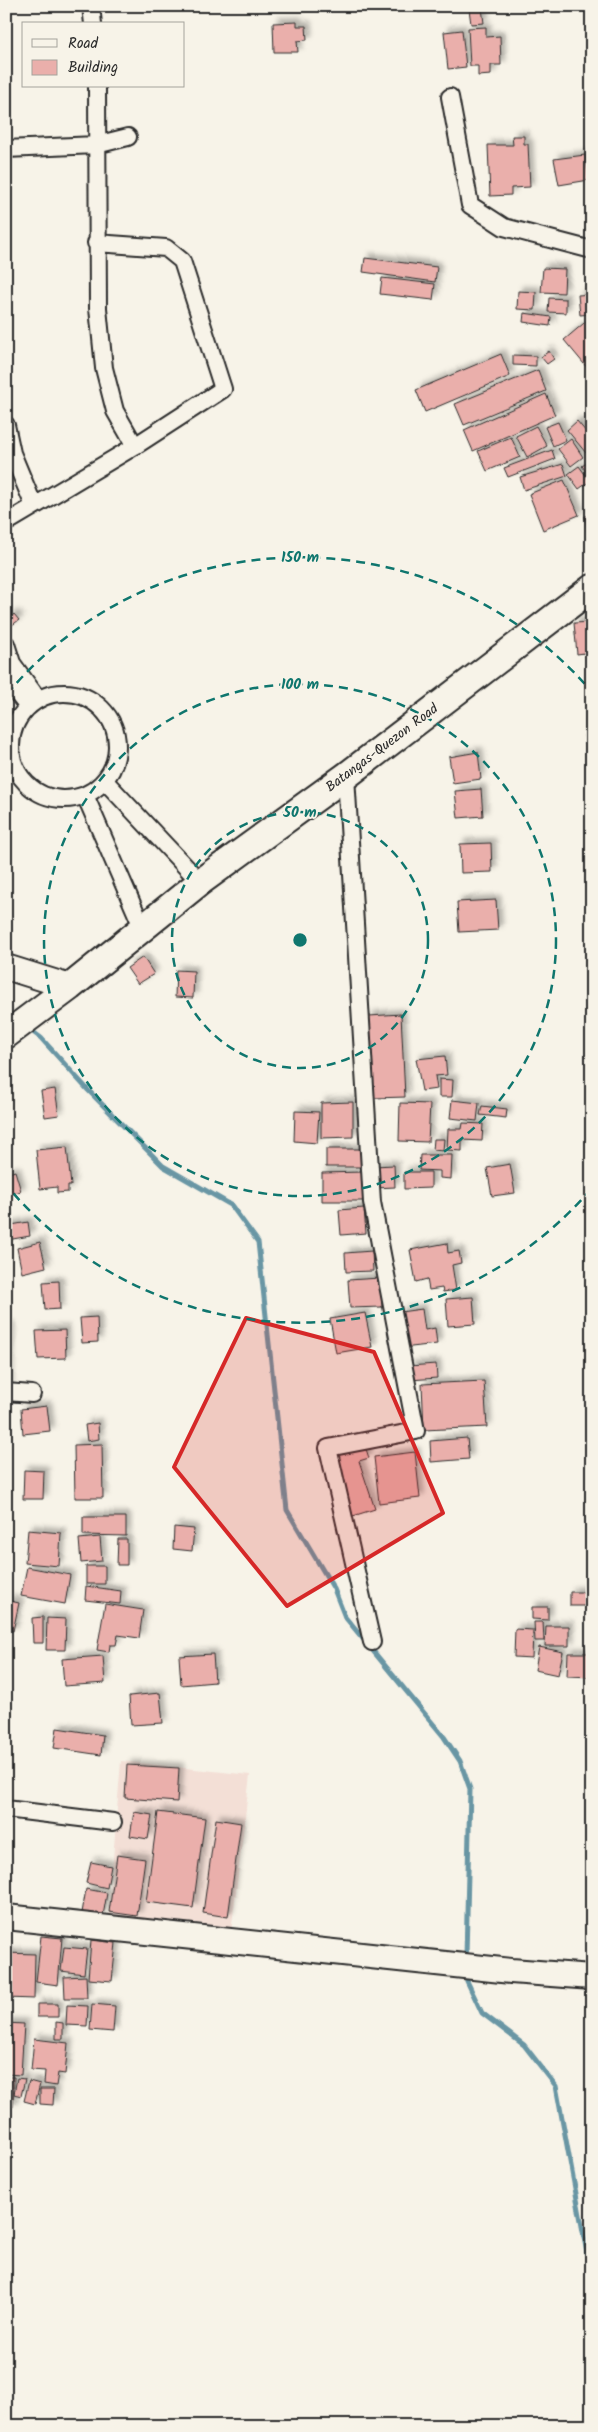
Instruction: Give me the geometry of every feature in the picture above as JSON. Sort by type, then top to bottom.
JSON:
[{"type":"main road","name":"Batangas-Quezon Road","points":[[10,1032],[70,987],[200,882],[346,776],[592,588]]},
{"type":"street","points":[[91,6],[93,22]]},
{"type":"street","points":[[97,88],[96,243],[98,308],[104,368],[115,411],[135,446]]},
{"type":"street","points":[[450,97],[470,206],[504,227],[592,250]]},
{"type":"street","points":[[6,149],[96,145],[128,137]]},
{"type":"street","points":[[6,523],[135,446],[222,389],[182,261],[166,248],[96,243]]},
{"type":"street","points":[[6,425],[12,453],[34,506]]},
{"type":"street","points":[[6,644],[15,668],[33,703]]},
{"type":"street","points":[[6,679],[33,703]]},
{"type":"street","points":[[63,692],[81,695],[96,703],[108,716],[116,732],[118,749],[114,766],[104,781],[85,795],[70,799],[55,799],[40,794],[27,785],[18,773],[12,759],[10,744],[13,728],[20,715],[33,703],[63,692]]},
{"type":"street","points":[[346,776],[372,1202],[416,1431],[328,1448],[372,1642]]},
{"type":"street","points":[[104,781],[200,882]]},
{"type":"street","points":[[85,795],[142,929]]},
{"type":"street","points":[[6,967],[70,987]]},
{"type":"street","points":[[6,1392],[32,1394]]},
{"type":"street","points":[[6,1809],[113,1822]]},
{"type":"street","points":[[6,1917],[511,1971],[592,1977]]},
{"type":"highlighted area","points":[[246,1318],[374,1352],[443,1513],[287,1606],[174,1467]]},
{"type":"shaded area","points":[[121,1761],[250,1775],[231,1933],[108,1920]]},
{"type":"building","points":[[482,8],[484,23],[471,24],[469,9]]},
{"type":"building","points":[[297,22],[297,26],[306,26],[307,40],[297,41],[298,52],[274,52],[273,23]]},
{"type":"building","points":[[486,27],[486,37],[500,36],[501,65],[491,65],[491,75],[478,76],[478,66],[470,66],[468,28]]},
{"type":"building","points":[[462,30],[466,67],[448,69],[444,32]]},
{"type":"building","points":[[512,136],[524,136],[524,144],[528,144],[530,187],[511,188],[511,195],[490,196],[488,145],[513,145]]},
{"type":"building","points":[[585,155],[589,180],[559,185],[554,159]]},
{"type":"building","points":[[365,258],[437,267],[435,282],[363,272]]},
{"type":"building","points":[[543,268],[565,269],[564,293],[541,292]]},
{"type":"building","points":[[382,278],[435,284],[433,300],[380,294]]},
{"type":"building","points":[[518,291],[536,292],[535,310],[517,309]]},
{"type":"building","points":[[592,294],[592,314],[580,315],[578,295]]},
{"type":"building","points":[[549,298],[566,299],[566,313],[548,312]]},
{"type":"building","points":[[524,313],[551,317],[550,326],[523,322]]},
{"type":"building","points":[[590,318],[592,321],[592,368],[589,370],[564,340]]},
{"type":"building","points":[[549,351],[554,359],[547,364],[541,357]]},
{"type":"building","points":[[501,354],[510,376],[425,412],[416,390]]},
{"type":"building","points":[[513,355],[536,356],[536,366],[513,365]]},
{"type":"building","points":[[538,370],[546,391],[464,425],[455,404]]},
{"type":"building","points":[[546,394],[555,415],[473,451],[464,430]]},
{"type":"building","points":[[577,421],[592,439],[592,448],[586,453],[567,430]]},
{"type":"building","points":[[558,422],[566,440],[553,446],[545,427]]},
{"type":"building","points":[[536,426],[547,446],[527,457],[516,436]]},
{"type":"building","points":[[511,437],[520,457],[487,471],[478,451]]},
{"type":"building","points":[[571,439],[583,457],[571,466],[558,449]]},
{"type":"building","points":[[552,450],[555,459],[508,477],[504,468]]},
{"type":"building","points":[[592,460],[592,479],[582,466]]},
{"type":"building","points":[[563,464],[567,476],[524,490],[520,477]]},
{"type":"building","points":[[579,466],[590,481],[579,489],[568,474]]},
{"type":"building","points":[[564,480],[579,515],[543,530],[529,494]]},
{"type":"building","points":[[592,515],[592,531],[587,532],[585,516]]},
{"type":"building","points":[[14,614],[19,620],[11,626],[7,620]]},
{"type":"building","points":[[592,622],[592,652],[577,654],[574,623]]},
{"type":"building","points":[[592,734],[592,796],[584,735]]},
{"type":"building","points":[[478,752],[481,779],[453,783],[449,757]]},
{"type":"building","points":[[481,789],[483,816],[458,818],[455,791]]},
{"type":"building","points":[[491,843],[492,872],[461,873],[460,844]]},
{"type":"building","points":[[496,900],[498,930],[459,932],[457,902]]},
{"type":"building","points":[[143,957],[154,974],[138,984],[127,968]]},
{"type":"building","points":[[176,970],[194,971],[193,998],[175,997]]},
{"type":"building","points":[[401,1014],[405,1097],[374,1098],[369,1016]]},
{"type":"building","points":[[445,1056],[447,1075],[435,1076],[437,1089],[422,1091],[416,1059]]},
{"type":"building","points":[[439,1079],[453,1080],[452,1097],[439,1097]]},
{"type":"building","points":[[55,1089],[59,1115],[45,1117],[41,1091]]},
{"type":"building","points":[[452,1100],[479,1103],[477,1121],[450,1118]]},
{"type":"building","points":[[353,1102],[353,1137],[321,1138],[321,1103]]},
{"type":"building","points":[[400,1103],[430,1104],[428,1142],[399,1141]]},
{"type":"building","points":[[482,1106],[507,1109],[506,1118],[480,1115]]},
{"type":"building","points":[[295,1111],[319,1112],[317,1143],[294,1141]]},
{"type":"building","points":[[463,1123],[483,1124],[482,1141],[462,1140],[462,1151],[447,1150],[448,1129],[462,1129]]},
{"type":"building","points":[[434,1139],[444,1139],[443,1151],[433,1150]]},
{"type":"building","points":[[67,1147],[71,1186],[68,1186],[68,1192],[57,1193],[57,1187],[40,1189],[36,1150]]},
{"type":"building","points":[[326,1149],[362,1149],[362,1167],[326,1167]]},
{"type":"building","points":[[420,1155],[452,1155],[451,1179],[440,1178],[440,1171],[419,1170]]},
{"type":"building","points":[[510,1164],[515,1193],[492,1196],[487,1168]]},
{"type":"building","points":[[394,1165],[395,1187],[375,1188],[374,1166]]},
{"type":"building","points":[[15,1171],[21,1191],[6,1196],[6,1174]]},
{"type":"building","points":[[363,1172],[363,1201],[322,1201],[322,1173]]},
{"type":"building","points":[[404,1172],[431,1172],[431,1188],[404,1189]]},
{"type":"building","points":[[364,1208],[366,1233],[341,1235],[339,1210]]},
{"type":"building","points":[[28,1222],[30,1236],[7,1240],[6,1226]]},
{"type":"building","points":[[40,1242],[46,1267],[22,1273],[17,1248]]},
{"type":"building","points":[[447,1243],[448,1253],[459,1251],[461,1263],[452,1265],[456,1290],[443,1292],[442,1288],[429,1290],[427,1279],[416,1282],[410,1250]]},
{"type":"building","points":[[372,1251],[373,1271],[346,1272],[345,1253]]},
{"type":"building","points":[[380,1278],[382,1307],[350,1308],[348,1280]]},
{"type":"building","points":[[59,1281],[60,1309],[45,1310],[43,1282]]},
{"type":"building","points":[[473,1297],[475,1324],[448,1326],[446,1299]]},
{"type":"building","points":[[422,1309],[425,1330],[435,1328],[437,1344],[403,1348],[400,1312]]},
{"type":"building","points":[[365,1313],[372,1347],[336,1353],[330,1319]]},
{"type":"building","points":[[97,1317],[98,1342],[82,1343],[80,1318]]},
{"type":"building","points":[[6,1326],[10,1326],[8,1390],[6,1390]]},
{"type":"building","points":[[65,1330],[66,1358],[38,1359],[36,1331]]},
{"type":"building","points":[[436,1364],[437,1378],[410,1380],[409,1366]]},
{"type":"building","points":[[484,1381],[487,1427],[424,1430],[422,1384]]},
{"type":"building","points":[[47,1406],[50,1431],[23,1434],[21,1409]]},
{"type":"building","points":[[98,1423],[99,1439],[87,1441],[85,1425]]},
{"type":"building","points":[[467,1438],[469,1459],[431,1462],[430,1441]]},
{"type":"building","points":[[102,1444],[103,1498],[75,1498],[74,1445]]},
{"type":"building","points":[[365,1446],[369,1458],[359,1461],[375,1509],[353,1516],[333,1455]]},
{"type":"building","points":[[415,1452],[420,1498],[379,1503],[374,1457]]},
{"type":"building","points":[[24,1470],[44,1471],[43,1499],[23,1499]]},
{"type":"building","points":[[83,1517],[126,1517],[126,1536],[83,1535]]},
{"type":"building","points":[[174,1527],[194,1529],[192,1551],[173,1549]]},
{"type":"building","points":[[28,1530],[61,1533],[59,1566],[25,1563]]},
{"type":"building","points":[[100,1537],[102,1561],[81,1563],[79,1539]]},
{"type":"building","points":[[118,1539],[127,1539],[127,1565],[117,1565]]},
{"type":"building","points":[[86,1566],[105,1566],[105,1584],[86,1584]]},
{"type":"building","points":[[27,1567],[70,1575],[65,1604],[21,1596]]},
{"type":"building","points":[[86,1586],[121,1591],[120,1604],[85,1600]]},
{"type":"building","points":[[570,1592],[591,1592],[592,1606],[570,1606]]},
{"type":"building","points":[[6,1600],[19,1603],[13,1631],[6,1630]]},
{"type":"building","points":[[105,1604],[143,1610],[139,1638],[118,1635],[116,1645],[110,1645],[109,1652],[97,1650]]},
{"type":"building","points":[[532,1607],[548,1607],[548,1620],[532,1619]]},
{"type":"building","points":[[43,1617],[43,1643],[33,1643],[32,1618]]},
{"type":"building","points":[[47,1618],[66,1619],[65,1650],[46,1650]]},
{"type":"building","points":[[534,1622],[543,1622],[544,1641],[535,1641]]},
{"type":"building","points":[[546,1626],[569,1626],[569,1646],[545,1646]]},
{"type":"building","points":[[515,1629],[533,1630],[532,1658],[514,1657]]},
{"type":"building","points":[[539,1647],[563,1652],[558,1675],[535,1670]]},
{"type":"building","points":[[568,1653],[592,1653],[592,1677],[567,1676]]},
{"type":"building","points":[[213,1654],[215,1682],[181,1685],[179,1656]]},
{"type":"building","points":[[103,1656],[105,1683],[64,1686],[62,1659]]},
{"type":"building","points":[[160,1693],[163,1723],[131,1725],[129,1696]]},
{"type":"building","points":[[57,1728],[103,1735],[101,1755],[54,1748]]},
{"type":"building","points":[[127,1765],[179,1768],[177,1802],[125,1798]]},
{"type":"building","points":[[134,1812],[152,1815],[148,1839],[130,1836]]},
{"type":"building","points":[[158,1812],[205,1818],[193,1908],[146,1902]]},
{"type":"building","points":[[216,1819],[241,1823],[228,1917],[203,1913]]},
{"type":"building","points":[[117,1855],[145,1859],[137,1916],[109,1912]]},
{"type":"building","points":[[91,1862],[111,1866],[107,1888],[86,1883]]},
{"type":"building","points":[[86,1889],[107,1893],[103,1916],[82,1913]]},
{"type":"building","points":[[41,1936],[62,1938],[58,1985],[36,1982]]},
{"type":"building","points":[[91,1940],[116,1943],[112,1981],[88,1979]]},
{"type":"building","points":[[64,1947],[87,1949],[84,1974],[61,1971]]},
{"type":"building","points":[[6,1953],[35,1954],[34,1999],[6,1998]]},
{"type":"building","points":[[86,1976],[87,1998],[65,1998],[64,1977]]},
{"type":"building","points":[[37,2004],[58,2004],[58,2017],[37,2017]]},
{"type":"building","points":[[92,2004],[115,2006],[113,2032],[90,2030]]},
{"type":"building","points":[[67,2005],[88,2006],[87,2026],[66,2025]]},
{"type":"building","points":[[56,2022],[63,2023],[63,2039],[56,2039]]},
{"type":"building","points":[[6,2023],[24,2024],[21,2075],[6,2074]]},
{"type":"building","points":[[34,2039],[68,2043],[65,2074],[58,2073],[56,2086],[44,2084],[45,2071],[31,2070]]},
{"type":"building","points":[[6,2077],[14,2077],[13,2107],[6,2107]]},
{"type":"building","points":[[17,2078],[25,2079],[21,2096],[14,2094]]},
{"type":"building","points":[[29,2081],[40,2084],[35,2104],[24,2101]]},
{"type":"building","points":[[40,2089],[54,2089],[53,2105],[40,2104]]},
{"type":"waterway","points":[[6,1011],[16,1019]]},
{"type":"waterway","points":[[29,1029],[41,1038],[88,1090],[163,1166],[231,1205],[258,1242],[287,1510],[334,1589],[345,1617],[444,1737],[460,1761],[470,1789],[466,1956]]},
{"type":"waterway","points":[[467,1981],[482,2013],[524,2045],[556,2086],[592,2280]]}]
